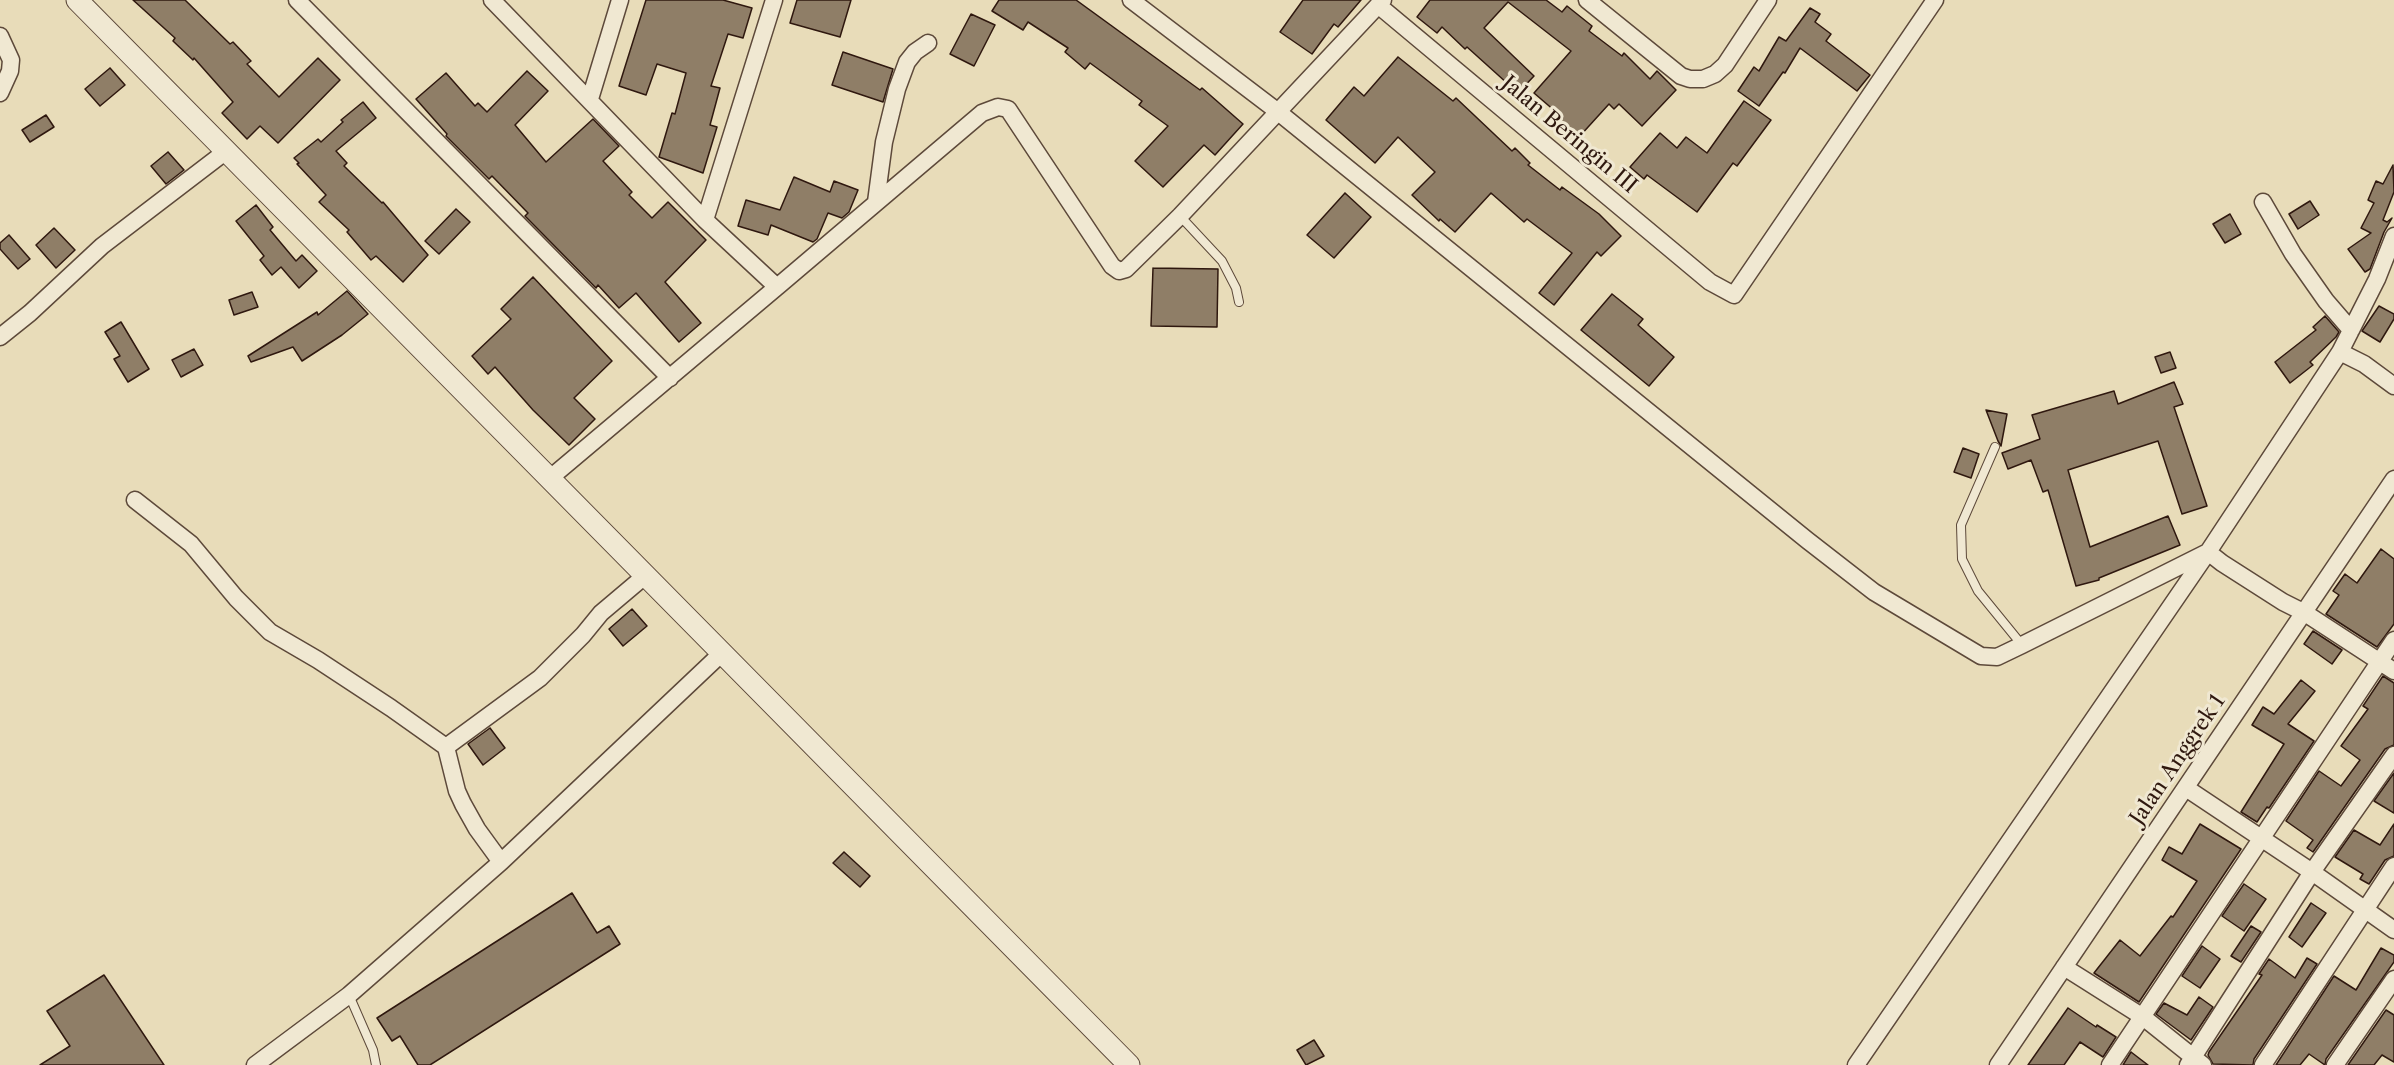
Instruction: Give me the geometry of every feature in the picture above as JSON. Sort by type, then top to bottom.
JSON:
[{"type":"street","points":[[77,0],[1129,1065]]},
{"type":"street","points":[[297,0],[670,378]]},
{"type":"street","points":[[492,0],[705,220],[777,287]]},
{"type":"street","points":[[590,99],[620,0]]},
{"type":"street","points":[[705,220],[774,0]]},
{"type":"street","points":[[1131,0],[1277,111],[1874,592],[1981,656],[1997,657],[2208,552]]},
{"type":"street","points":[[1587,0],[1681,76],[1690,79],[1702,79],[1715,74],[1725,65],[1768,0]]},
{"type":"street","name":"Jalan Beringin III","points":[[1380,3],[1710,282],[1734,295],[1741,288],[1935,0]]},
{"type":"street","points":[[549,479],[982,113],[998,107],[1008,109],[1112,266],[1119,271],[1126,269],[1180,216],[1380,3]]},
{"type":"street","points":[[0,36],[11,60],[10,71],[0,93]]},
{"type":"street","points":[[876,202],[884,142],[897,89],[907,62],[915,52],[928,43]]},
{"type":"street","points":[[0,337],[30,313],[102,246],[225,152]]},
{"type":"street","points":[[2263,202],[2293,254],[2326,301],[2351,330]]},
{"type":"street","points":[[1856,1065],[2208,552],[2340,352],[2377,279],[2394,236]]},
{"type":"street","points":[[2340,352],[2364,364],[2394,386]]},
{"type":"street","name":"Jalan Anggrek 1","points":[[1998,1065],[2394,479]]},
{"type":"street","points":[[135,500],[190,544],[236,598],[270,632],[318,660],[446,747],[460,797],[477,829],[501,862]]},
{"type":"street","points":[[2208,552],[2394,671]]},
{"type":"street","points":[[446,747],[540,678],[601,613],[646,575]]},
{"type":"street","points":[[2110,1065],[2394,640]]},
{"type":"street","points":[[255,1065],[349,995],[501,862],[723,652]]},
{"type":"street","points":[[2064,967],[2143,1017],[2195,1063],[2312,872],[2394,755]]},
{"type":"street","points":[[2186,788],[2394,930]]},
{"type":"street","points":[[2263,1065],[2394,866]]},
{"type":"street","points":[[2335,1065],[2394,979]]},
{"type":"lane","points":[[1180,216],[1222,261],[1236,288],[1239,302]]},
{"type":"lane","points":[[1995,447],[1961,525],[1962,560],[1978,591],[2022,645]]},
{"type":"lane","points":[[349,995],[373,1050],[376,1065]]},
{"type":"building","points":[[133,0],[185,0],[230,44],[233,42],[251,61],[247,64],[279,97],[318,58],[340,80],[278,143],[260,126],[247,139],[222,113],[233,102],[194,58],[193,60],[173,41],[175,38]]},
{"type":"building","points":[[646,0],[723,0],[752,8],[743,38],[728,34],[711,86],[720,88],[710,125],[717,127],[703,173],[659,157],[672,113],[675,114],[686,73],[657,64],[646,95],[619,86]]},
{"type":"building","points":[[797,0],[851,0],[840,37],[790,23]]},
{"type":"building","points":[[999,0],[1076,0],[1200,90],[1202,88],[1243,124],[1215,155],[1204,145],[1163,187],[1135,161],[1168,126],[1139,105],[1142,101],[1090,63],[1085,69],[1065,52],[1068,48],[1028,22],[1023,30],[992,11]]},
{"type":"building","points":[[1303,0],[1361,0],[1338,27],[1334,24],[1312,54],[1280,32]]},
{"type":"building","points":[[1430,0],[1546,0],[1562,12],[1567,6],[1592,26],[1589,31],[1622,56],[1624,53],[1650,79],[1657,71],[1676,90],[1642,126],[1619,104],[1614,109],[1609,104],[1579,137],[1560,120],[1563,118],[1534,93],[1571,51],[1508,2],[1484,28],[1534,76],[1518,93],[1442,27],[1437,33],[1417,17]]},
{"type":"building","points":[[1810,8],[1820,14],[1815,22],[1831,34],[1826,41],[1870,75],[1857,91],[1800,48],[1785,73],[1783,72],[1759,106],[1738,91],[1754,67],[1759,71],[1779,37],[1786,41]]},
{"type":"building","points":[[971,14],[995,25],[974,66],[950,54]]},
{"type":"building","points":[[843,52],[893,69],[883,102],[832,85]]},
{"type":"building","points":[[1398,57],[1453,101],[1456,98],[1512,151],[1515,148],[1530,163],[1528,165],[1560,190],[1562,187],[1599,214],[1621,236],[1601,256],[1597,252],[1554,305],[1539,293],[1572,253],[1527,219],[1524,222],[1491,193],[1455,232],[1440,219],[1439,221],[1412,195],[1435,172],[1398,137],[1375,163],[1326,120],[1354,87],[1364,96]]},
{"type":"building","points":[[110,68],[125,85],[100,106],[85,89]]},
{"type":"building","points":[[527,71],[548,91],[515,125],[546,162],[593,119],[619,146],[603,161],[632,192],[629,195],[652,218],[668,202],[706,240],[665,282],[701,323],[679,342],[636,293],[619,308],[598,285],[596,288],[525,216],[528,213],[492,176],[489,179],[446,136],[447,134],[416,99],[446,73],[475,106],[478,103],[487,112]]},
{"type":"building","points":[[1744,101],[1771,120],[1737,166],[1733,163],[1697,212],[1647,175],[1644,179],[1630,167],[1660,133],[1677,148],[1686,137],[1707,153]]},
{"type":"building","points":[[363,102],[376,118],[336,151],[347,163],[344,166],[383,202],[428,255],[403,282],[376,256],[371,260],[347,232],[349,230],[319,202],[326,195],[294,158],[318,139],[321,142],[343,122],[341,120]]},
{"type":"building","points":[[46,115],[54,127],[30,142],[22,130]]},
{"type":"building","points":[[168,152],[184,170],[166,184],[151,166]]},
{"type":"building","points":[[2393,165],[2394,192],[2383,220],[2387,222],[2392,218],[2384,232],[2370,269],[2365,272],[2348,249],[2371,233],[2361,228],[2374,203],[2368,200],[2376,181],[2383,184]]},
{"type":"building","points":[[794,177],[830,192],[834,181],[858,190],[849,212],[842,218],[828,213],[817,239],[813,242],[771,225],[768,235],[738,226],[746,200],[780,210]]},
{"type":"building","points":[[1345,193],[1371,217],[1334,258],[1307,235]]},
{"type":"building","points":[[2310,201],[2319,215],[2298,229],[2289,214]]},
{"type":"building","points":[[256,205],[273,227],[270,230],[296,261],[302,255],[317,271],[299,288],[281,267],[272,275],[260,260],[264,256],[236,221]]},
{"type":"building","points":[[456,209],[470,222],[439,254],[425,241]]},
{"type":"building","points":[[2230,214],[2241,234],[2225,243],[2213,224]]},
{"type":"building","points":[[54,228],[75,250],[56,268],[36,245]]},
{"type":"building","points":[[9,235],[30,259],[18,269],[0,249],[0,243]]},
{"type":"building","points":[[1153,268],[1218,269],[1217,327],[1151,326]]},
{"type":"building","points":[[533,277],[612,361],[574,398],[595,419],[569,445],[533,410],[495,367],[488,374],[472,356],[511,319],[501,309]]},
{"type":"building","points":[[347,291],[368,314],[342,335],[302,361],[293,347],[251,362],[248,356],[317,312],[318,315]]},
{"type":"building","points":[[252,292],[258,307],[234,315],[229,300]]},
{"type":"building","points":[[1612,294],[1643,319],[1638,325],[1674,357],[1649,386],[1581,330]]},
{"type":"building","points":[[2379,306],[2394,314],[2394,319],[2380,342],[2362,331]]},
{"type":"building","points":[[2325,316],[2339,332],[2310,362],[2313,365],[2290,383],[2275,362],[2316,330],[2313,327]]},
{"type":"building","points":[[121,322],[149,369],[128,382],[114,359],[120,356],[105,332]]},
{"type":"building","points":[[194,349],[203,365],[181,377],[172,360]]},
{"type":"building","points":[[2170,352],[2176,368],[2161,373],[2155,357]]},
{"type":"building","points":[[2174,382],[2183,404],[2174,407],[2207,506],[2182,514],[2158,441],[2068,470],[2090,547],[2168,516],[2180,545],[2099,578],[2099,580],[2076,586],[2048,490],[2043,492],[2031,460],[2008,469],[2002,453],[2040,439],[2032,415],[2114,391],[2118,404]]},
{"type":"building","points":[[1986,410],[2007,414],[2001,446],[1998,441]]},
{"type":"building","points":[[1963,448],[1979,454],[1971,478],[1954,472]]},
{"type":"building","points":[[2381,549],[2394,559],[2394,624],[2377,647],[2326,614],[2339,595],[2333,591],[2345,574],[2357,583]]},
{"type":"building","points":[[632,609],[647,626],[623,646],[609,629]]},
{"type":"building","points":[[2313,631],[2342,650],[2332,664],[2304,644]]},
{"type":"building","points":[[2383,676],[2394,683],[2394,745],[2385,749],[2313,852],[2307,848],[2313,840],[2286,821],[2319,771],[2341,786],[2360,760],[2341,746],[2368,709],[2363,706]]},
{"type":"building","points":[[2301,680],[2315,691],[2288,724],[2314,741],[2257,822],[2241,812],[2284,744],[2252,725],[2263,707],[2274,714]]},
{"type":"building","points":[[490,728],[505,748],[483,765],[468,744]]},
{"type":"building","points":[[2394,773],[2394,813],[2374,801]]},
{"type":"building","points":[[2200,824],[2241,849],[2139,1002],[2094,973],[2120,940],[2140,956],[2171,916],[2173,917],[2197,881],[2162,860],[2169,847],[2182,854]]},
{"type":"building","points":[[2394,824],[2394,856],[2385,860],[2369,884],[2360,879],[2363,874],[2335,857],[2354,830],[2380,845]]},
{"type":"building","points":[[844,852],[870,876],[860,887],[833,863]]},
{"type":"building","points":[[2244,884],[2266,899],[2244,931],[2222,916]]},
{"type":"building","points":[[572,893],[597,933],[609,926],[620,944],[430,1065],[418,1065],[400,1036],[392,1041],[377,1018]]},
{"type":"building","points":[[2311,903],[2326,913],[2302,947],[2289,937]]},
{"type":"building","points":[[2251,926],[2261,932],[2241,962],[2231,956]]},
{"type":"building","points":[[2202,946],[2220,959],[2200,988],[2182,976]]},
{"type":"building","points":[[2381,948],[2394,955],[2394,962],[2326,1059],[2325,1065],[2309,1054],[2300,1065],[2276,1065],[2334,976],[2356,990]]},
{"type":"building","points":[[2307,958],[2317,964],[2254,1059],[2253,1065],[2213,1064],[2208,1055],[2209,1052],[2262,975],[2259,974],[2269,959],[2295,978]]},
{"type":"building","points":[[104,975],[164,1065],[40,1065],[70,1046],[47,1011]]},
{"type":"building","points":[[2199,997],[2213,1007],[2191,1040],[2156,1014],[2164,1003],[2187,1015]]},
{"type":"building","points":[[2068,1008],[2116,1037],[2103,1057],[2080,1042],[2064,1065],[2028,1065]]},
{"type":"building","points":[[2386,1010],[2394,1015],[2394,1062],[2382,1055],[2374,1065],[2348,1065]]},
{"type":"building","points":[[1314,1040],[1324,1056],[1306,1065],[1297,1050]]},
{"type":"building","points":[[2131,1052],[2148,1065],[2123,1065]]}]
